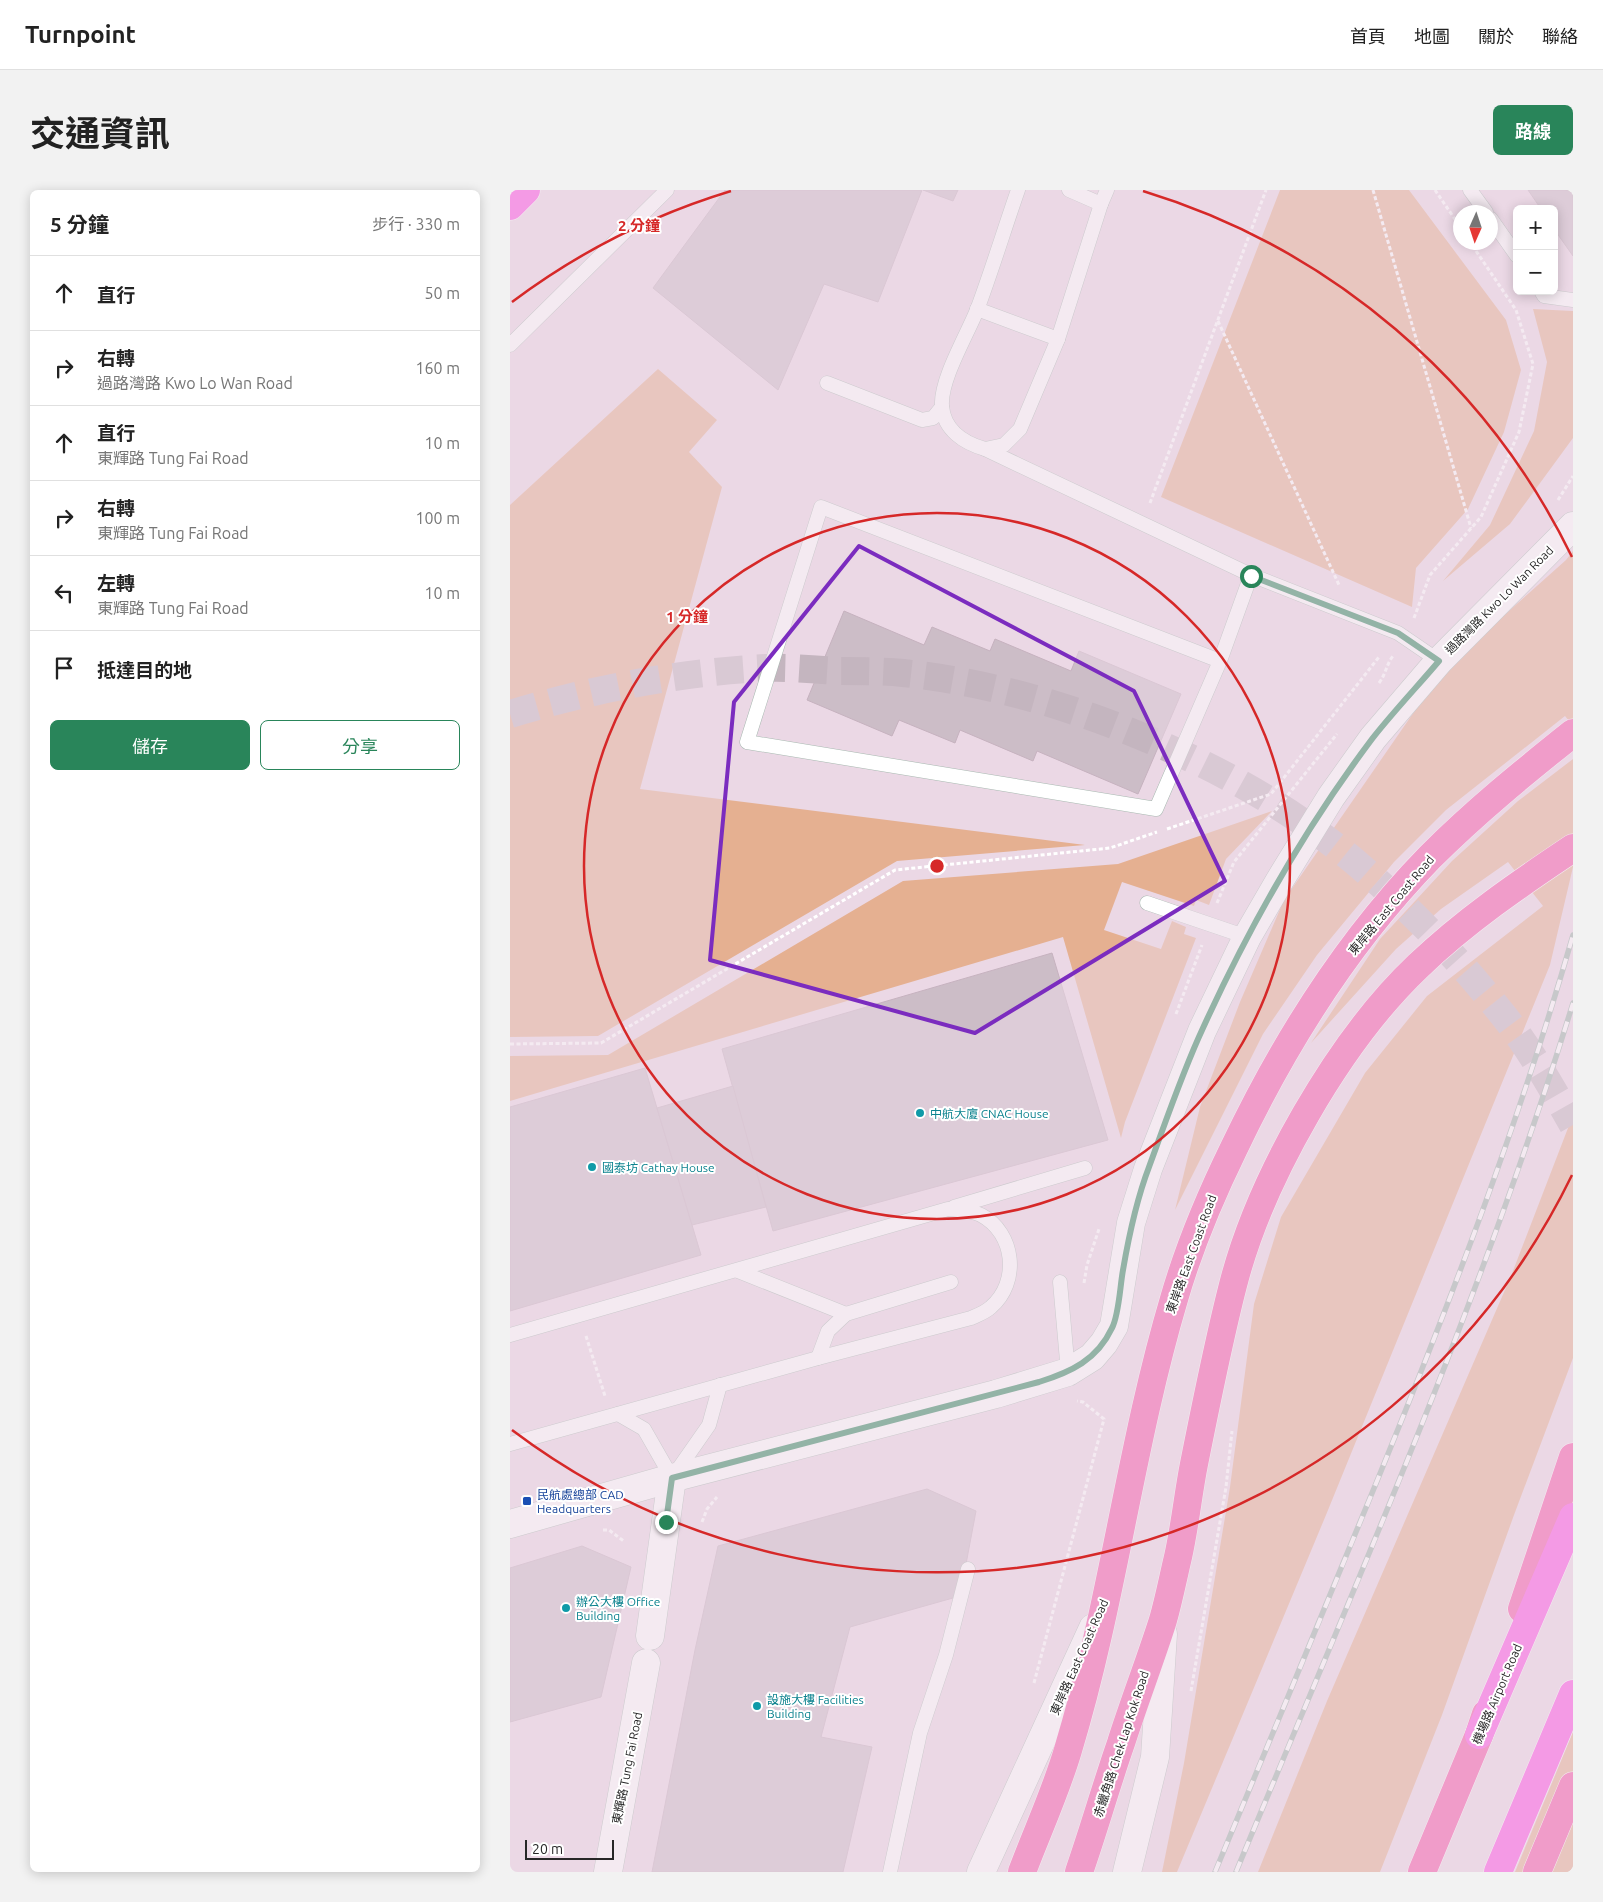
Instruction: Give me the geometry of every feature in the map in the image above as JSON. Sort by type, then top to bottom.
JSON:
[{"type":"highway","name":"機場路 Airport Road","points":[[1479,1735],[1573,1516]]},
{"type":"highway","points":[[1498,1872],[1573,1694]]},
{"type":"main road","name":"東岸路 East Coast Road","points":[[1105,1602],[1142,1418],[1174,1296],[1192,1245],[1219,1179],[1248,1117],[1321,993],[1386,907],[1429,858],[1474,815],[1573,733]]},
{"type":"main road","points":[[1164,1617],[1233,1284],[1250,1232],[1286,1151],[1348,1049],[1379,1008],[1415,968],[1450,937],[1523,882],[1573,848]]},
{"type":"main road","points":[[1479,1735],[1573,1457]]},
{"type":"main road","points":[[1022,1872],[1068,1753],[1105,1602]]},
{"type":"main road","name":"赤鱲角路 Chek Lap Kok Road","points":[[1079,1872],[1164,1617]]},
{"type":"main road","name":"機場路 Airport Road","points":[[1422,1872],[1479,1735]]},
{"type":"main road","points":[[1538,1872],[1573,1786]]},
{"type":"street","name":"過路灣路 Kwo Lo Wan Road","points":[[1068,1372],[1092,1357],[1104,1343],[1114,1326],[1131,1223],[1148,1169],[1202,1031],[1248,937],[1280,880],[1331,796],[1373,738],[1439,661],[1573,526]]},
{"type":"street","points":[[510,1524],[672,1478],[996,1394],[1068,1372]]},
{"type":"street","points":[[650,1636],[672,1478]]},
{"type":"street","name":"東岸路 East Coast Road","points":[[981,1872],[1105,1602]]},
{"type":"street","points":[[1127,1872],[1155,1757],[1164,1617]]},
{"type":"street","name":"東輝路 Tung Fai Road","points":[[608,1872],[646,1663]]},
{"type":"lane","points":[[510,345],[668,190]]},
{"type":"lane","points":[[1018,190],[977,309],[943,392],[942,407],[946,419],[960,440],[985,449],[1251,576],[1398,633],[1439,661]]},
{"type":"lane","points":[[1069,190],[1101,204]]},
{"type":"lane","points":[[985,449],[1004,444],[1020,429],[1058,339],[1107,190]]},
{"type":"lane","points":[[1470,190],[1481,205]]},
{"type":"lane","points":[[1498,230],[1513,251]]},
{"type":"lane","points":[[1543,295],[1573,300]]},
{"type":"lane","points":[[977,309],[1058,339]]},
{"type":"lane","points":[[827,383],[922,420],[932,418],[942,407]]},
{"type":"lane","points":[[1220,660],[821,507],[747,742],[1156,809],[1220,660],[1251,576]]},
{"type":"lane","points":[[1147,904],[1248,937]]},
{"type":"lane","points":[[510,1335],[738,1271],[1085,1168]]},
{"type":"lane","points":[[510,1444],[818,1358],[971,1318],[990,1308],[1005,1290],[1009,1278],[1010,1262],[1006,1241],[994,1226],[981,1216],[965,1210],[948,1209]]},
{"type":"lane","points":[[738,1271],[846,1314]]},
{"type":"lane","points":[[818,1358],[828,1331],[846,1314],[952,1282]]},
{"type":"lane","points":[[1060,1282],[1068,1372]]},
{"type":"lane","points":[[614,1415],[644,1429],[672,1478],[709,1425],[720,1385]]},
{"type":"lane","points":[[890,1872],[920,1733],[946,1655],[968,1569]]},
{"type":"path","points":[[1150,503],[1266,190]]},
{"type":"path","points":[[1373,190],[1471,528]]},
{"type":"path","points":[[1435,190],[1453,217]]},
{"type":"path","points":[[1414,618],[1430,574],[1481,517],[1519,432],[1533,364],[1516,310],[1475,250]]},
{"type":"path","points":[[1218,320],[1339,586]]},
{"type":"path","points":[[510,1044],[601,1043],[895,870],[1110,848],[1271,794],[1379,657]]},
{"type":"path","points":[[1374,689],[1386,674],[1387,663]]},
{"type":"path","points":[[1215,910],[1234,862],[1338,734]]},
{"type":"path","points":[[580,1315],[614,1415]]},
{"type":"path","points":[[1037,1675],[1104,1419],[1083,1402],[1076,1400]]},
{"type":"path","points":[[1190,1696],[1226,1487],[1233,1429]]},
{"type":"path","points":[[702,1522],[707,1509],[713,1501]]},
{"type":"path","points":[[609,1530],[625,1542]]},
{"type":"highlighted area","points":[[859,546],[1134,691],[1225,881],[975,1033],[710,960],[734,702]]},
{"type":"shaded area","points":[[1280,190],[1409,190],[1506,320],[1521,370],[1504,432],[1468,509],[1416,568],[1412,607],[1161,497]]},
{"type":"shaded area","points":[[1533,309],[1573,311],[1573,438],[1510,524],[1443,581],[1490,525],[1534,431],[1547,362]]},
{"type":"shaded area","points":[[658,369],[717,420],[689,452],[722,487],[640,789],[1085,845],[897,861],[598,1036],[510,1037],[510,505]]},
{"type":"shaded area","points":[[1573,551],[1573,726],[1565,716],[1446,810],[1394,862],[1317,955],[1263,1034],[1175,1210],[1200,1107],[1240,1002],[1284,900],[1443,670],[1566,560]]},
{"type":"shaded area","points":[[1573,759],[1573,867],[1550,965],[1326,1515],[1177,1872],[1162,1872],[1184,1763],[1230,1487],[1254,1304],[1281,1217],[1365,1073],[1427,996],[1543,906],[1508,862],[1441,909],[1396,949],[1311,1043],[1380,939],[1452,861],[1518,801]]},
{"type":"shaded area","points":[[1272,811],[1226,859],[1209,905],[1196,900],[1194,906],[1122,882],[1104,930],[1161,949],[1172,921],[1186,927],[1184,934],[1196,938],[1125,1122],[1121,1138],[1063,937],[510,1101],[510,1056],[608,1055],[903,881],[1118,864]]},
{"type":"shaded area","points":[[1573,1115],[1573,1358],[1442,1715],[1380,1872],[1258,1872],[1327,1701],[1511,1276]]},
{"type":"shaded area","points":[[1573,1732],[1573,1872],[1515,1872]]},
{"type":"building","points":[[725,190],[922,190],[878,302],[824,284],[778,390],[653,288]]},
{"type":"building","points":[[923,190],[958,190],[953,201]]},
{"type":"building","points":[[1528,190],[1573,190],[1573,256],[1558,235],[1558,205],[1538,205]]},
{"type":"building","points":[[844,611],[924,645],[932,627],[990,651],[995,639],[1071,671],[1079,651],[1181,694],[1138,794],[1037,751],[1033,761],[960,730],[955,743],[899,720],[892,736],[807,700]]},
{"type":"building","name":"中航大廈 CNAC House","points":[[1052,953],[1108,1140],[773,1231],[722,1049]]},
{"type":"building","name":"國泰坊 Cathay House","points":[[645,1068],[701,1255],[510,1311],[510,1107]]},
{"type":"building","points":[[733,1086],[766,1207],[692,1225],[657,1108]]},
{"type":"building","name":"設施大樓 Facilities Building","points":[[927,1489],[976,1511],[960,1596],[850,1627],[821,1737],[872,1747],[843,1872],[652,1872],[695,1650],[718,1546]]},
{"type":"building","name":"辦公大樓 Office Building","points":[[582,1546],[631,1567],[601,1697],[510,1722],[510,1568]]},
{"type":"tunnel","points":[[510,714],[573,697],[637,683],[701,673],[785,668],[903,673],[971,683],[1037,699],[1134,733],[1217,771],[1292,815],[1339,849],[1398,900],[1467,972],[1510,1023],[1547,1080],[1573,1125]]},
{"type":"railway","points":[[1215,1872],[1377,1481],[1457,1279],[1530,1074],[1573,935]]},
{"type":"railway","points":[[1236,1872],[1371,1549],[1458,1333],[1499,1224],[1573,1003]]},
{"type":"place","name":"中航大廈 CNAC House","points":[[920,1113]]},
{"type":"place","name":"國泰坊 Cathay House","points":[[592,1167]]},
{"type":"place","name":"民航處總部 CAD Headquarters","points":[[527,1501]]},
{"type":"place","name":"辦公大樓 Office Building","points":[[566,1608]]},
{"type":"place","name":"設施大樓 Facilities Building","points":[[757,1706]]},
{"type":"route","points":[[666,1522],[672,1478],[1039,1382],[1068,1372],[1092,1357],[1104,1343],[1114,1326],[1131,1223],[1148,1169],[1202,1031],[1224,984],[1280,880],[1331,796],[1373,738],[1439,661],[1408,638],[1398,633],[1251,576]]}]
